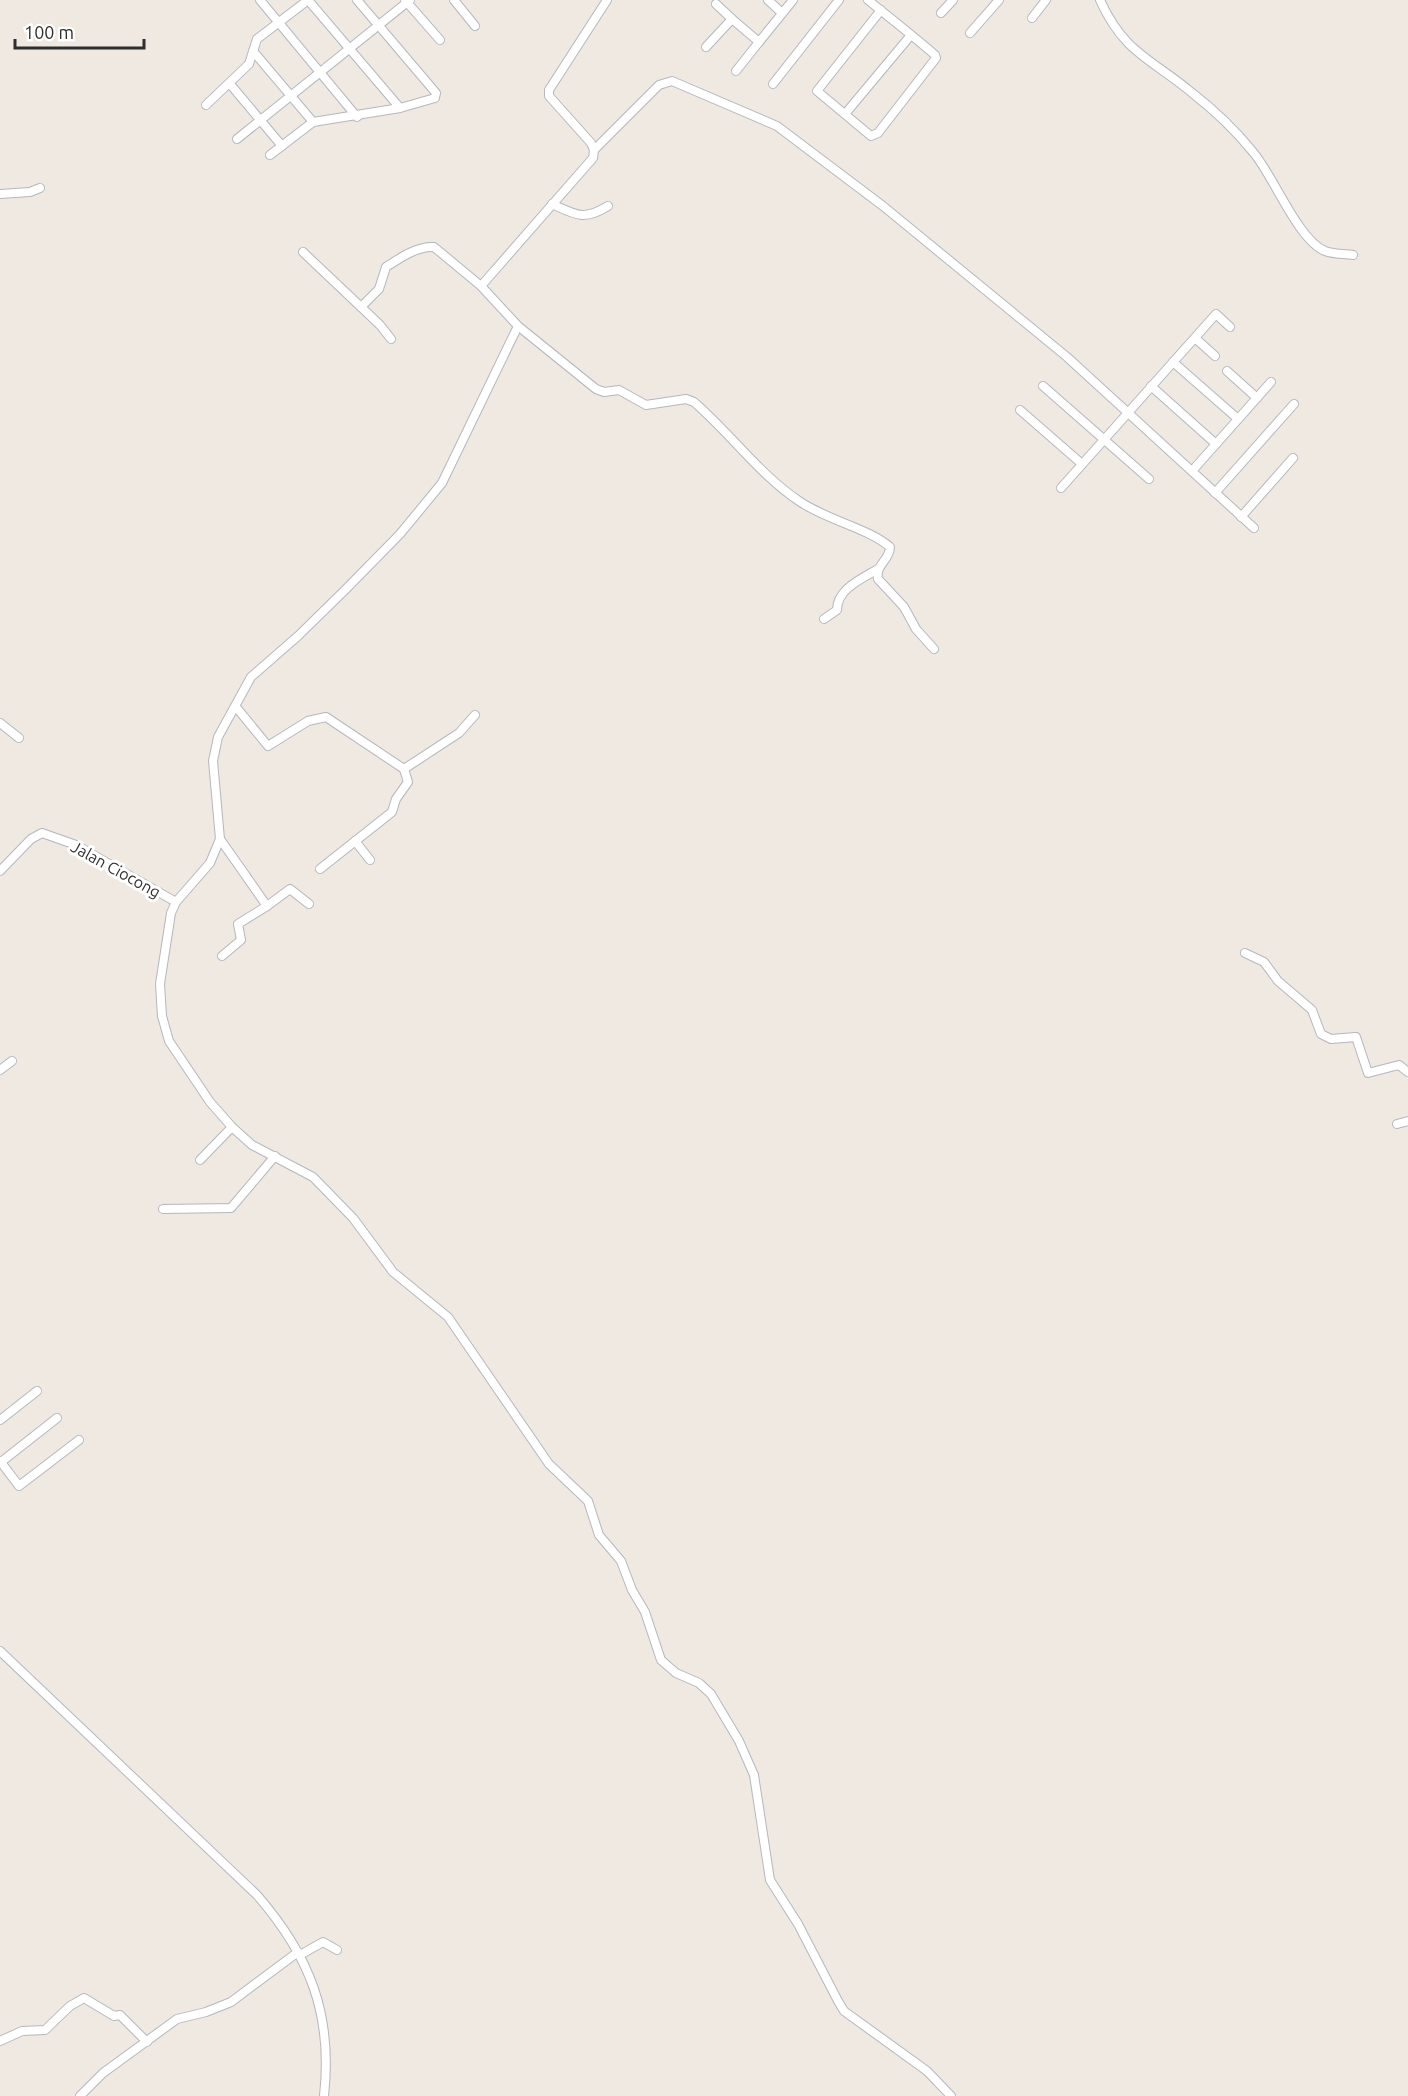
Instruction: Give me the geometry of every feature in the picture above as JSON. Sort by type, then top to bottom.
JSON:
[{"type":"street","points":[[260,0],[357,117]]},
{"type":"street","points":[[206,105],[249,64],[257,39],[276,22],[308,0],[348,50],[400,108]]},
{"type":"street","points":[[270,155],[313,122],[357,117],[433,99],[436,93],[357,0]]},
{"type":"street","points":[[454,0],[475,26]]},
{"type":"street","points":[[594,150],[591,143],[552,102],[549,90],[607,0]]},
{"type":"street","points":[[768,0],[782,13]]},
{"type":"street","points":[[736,71],[793,0]]},
{"type":"street","points":[[773,84],[840,0]]},
{"type":"street","points":[[868,0],[881,10],[935,55],[935,61],[878,133],[867,135],[818,90],[881,10]]},
{"type":"street","points":[[941,13],[952,0]]},
{"type":"street","points":[[970,33],[999,0]]},
{"type":"street","points":[[1032,18],[1046,0]]},
{"type":"street","points":[[1100,0],[1116,32],[1140,56],[1192,92],[1254,153],[1299,225],[1316,245],[1325,251],[1353,255]]},
{"type":"street","points":[[237,139],[407,1],[440,40]]},
{"type":"street","points":[[716,4],[759,42]]},
{"type":"street","points":[[706,47],[732,19]]},
{"type":"street","points":[[845,114],[911,35]]},
{"type":"street","points":[[253,51],[313,122]]},
{"type":"street","points":[[481,286],[592,158],[594,150],[659,86],[672,81],[777,126],[969,275],[1128,413],[1254,528]]},
{"type":"street","points":[[230,84],[282,146]]},
{"type":"street","points":[[0,194],[30,192],[40,188]]},
{"type":"street","points":[[552,204],[579,216],[595,214],[608,206]]},
{"type":"street","points":[[361,307],[379,289],[386,267],[418,249],[430,247],[481,286],[518,326],[596,390],[604,392],[619,390],[646,405],[686,399],[694,402],[784,490],[837,522],[881,539],[890,547],[890,552],[878,568],[844,591],[838,598],[837,610],[824,619]]},
{"type":"street","points":[[303,252],[391,339]]},
{"type":"street","points":[[1061,488],[1216,314],[1230,327]]},
{"type":"street","points":[[518,326],[442,483],[400,534],[346,589],[298,636],[257,669],[218,737],[213,761],[220,839],[210,863],[176,902],[171,913],[160,984],[164,1030],[210,1102],[232,1127],[252,1145],[313,1176],[353,1218],[393,1272],[448,1317],[549,1464],[588,1501],[599,1535],[621,1561],[632,1590],[645,1612],[661,1660],[676,1673],[699,1683],[711,1694],[739,1741],[754,1775],[770,1880],[798,1923],[844,2011],[927,2072],[951,2096]]},
{"type":"street","points":[[1195,338],[1215,356]]},
{"type":"street","points":[[1173,362],[1238,419]]},
{"type":"street","points":[[1227,371],[1257,398]]},
{"type":"street","points":[[1192,471],[1271,382]]},
{"type":"street","points":[[1043,386],[1149,479]]},
{"type":"street","points":[[1151,387],[1216,444]]},
{"type":"street","points":[[1215,493],[1294,404]]},
{"type":"street","points":[[1020,410],[1082,464]]},
{"type":"street","points":[[1241,517],[1293,458]]},
{"type":"street","points":[[878,568],[878,579],[904,607],[916,629],[934,649]]},
{"type":"street","points":[[236,706],[268,746],[308,722],[326,717],[404,769],[408,782],[396,799],[392,812],[321,869]]},
{"type":"street","points":[[404,769],[459,733],[475,715]]},
{"type":"street","points":[[0,723],[19,738]]},
{"type":"street","name":"Jalan Ciocong","points":[[0,871],[31,839],[42,833],[76,845],[176,902]]},
{"type":"street","points":[[220,839],[267,906]]},
{"type":"street","points":[[354,841],[370,860]]},
{"type":"street","points":[[222,956],[241,940],[238,924],[290,889],[309,904]]},
{"type":"street","points":[[1245,953],[1264,963],[1278,981],[1312,1010],[1321,1034],[1331,1039],[1356,1037],[1368,1073],[1399,1065],[1408,1071]]},
{"type":"street","points":[[0,1070],[12,1061]]},
{"type":"street","points":[[1397,1125],[1408,1121]]},
{"type":"street","points":[[200,1160],[232,1127]]},
{"type":"street","points":[[163,1209],[231,1208],[275,1156]]},
{"type":"street","points":[[0,1420],[37,1391]]},
{"type":"street","points":[[57,1418],[0,1462],[19,1486],[79,1440]]},
{"type":"street","points":[[0,1651],[257,1895],[283,1926],[312,1979],[322,2021],[327,2066],[324,2096]]},
{"type":"street","points":[[80,2096],[103,2073],[177,2019],[206,2012],[231,2002],[299,1953],[323,1942],[338,1950]]},
{"type":"street","points":[[0,2041],[22,2031],[45,2030],[70,2006],[84,1998],[114,2016],[120,2015],[147,2042]]}]
